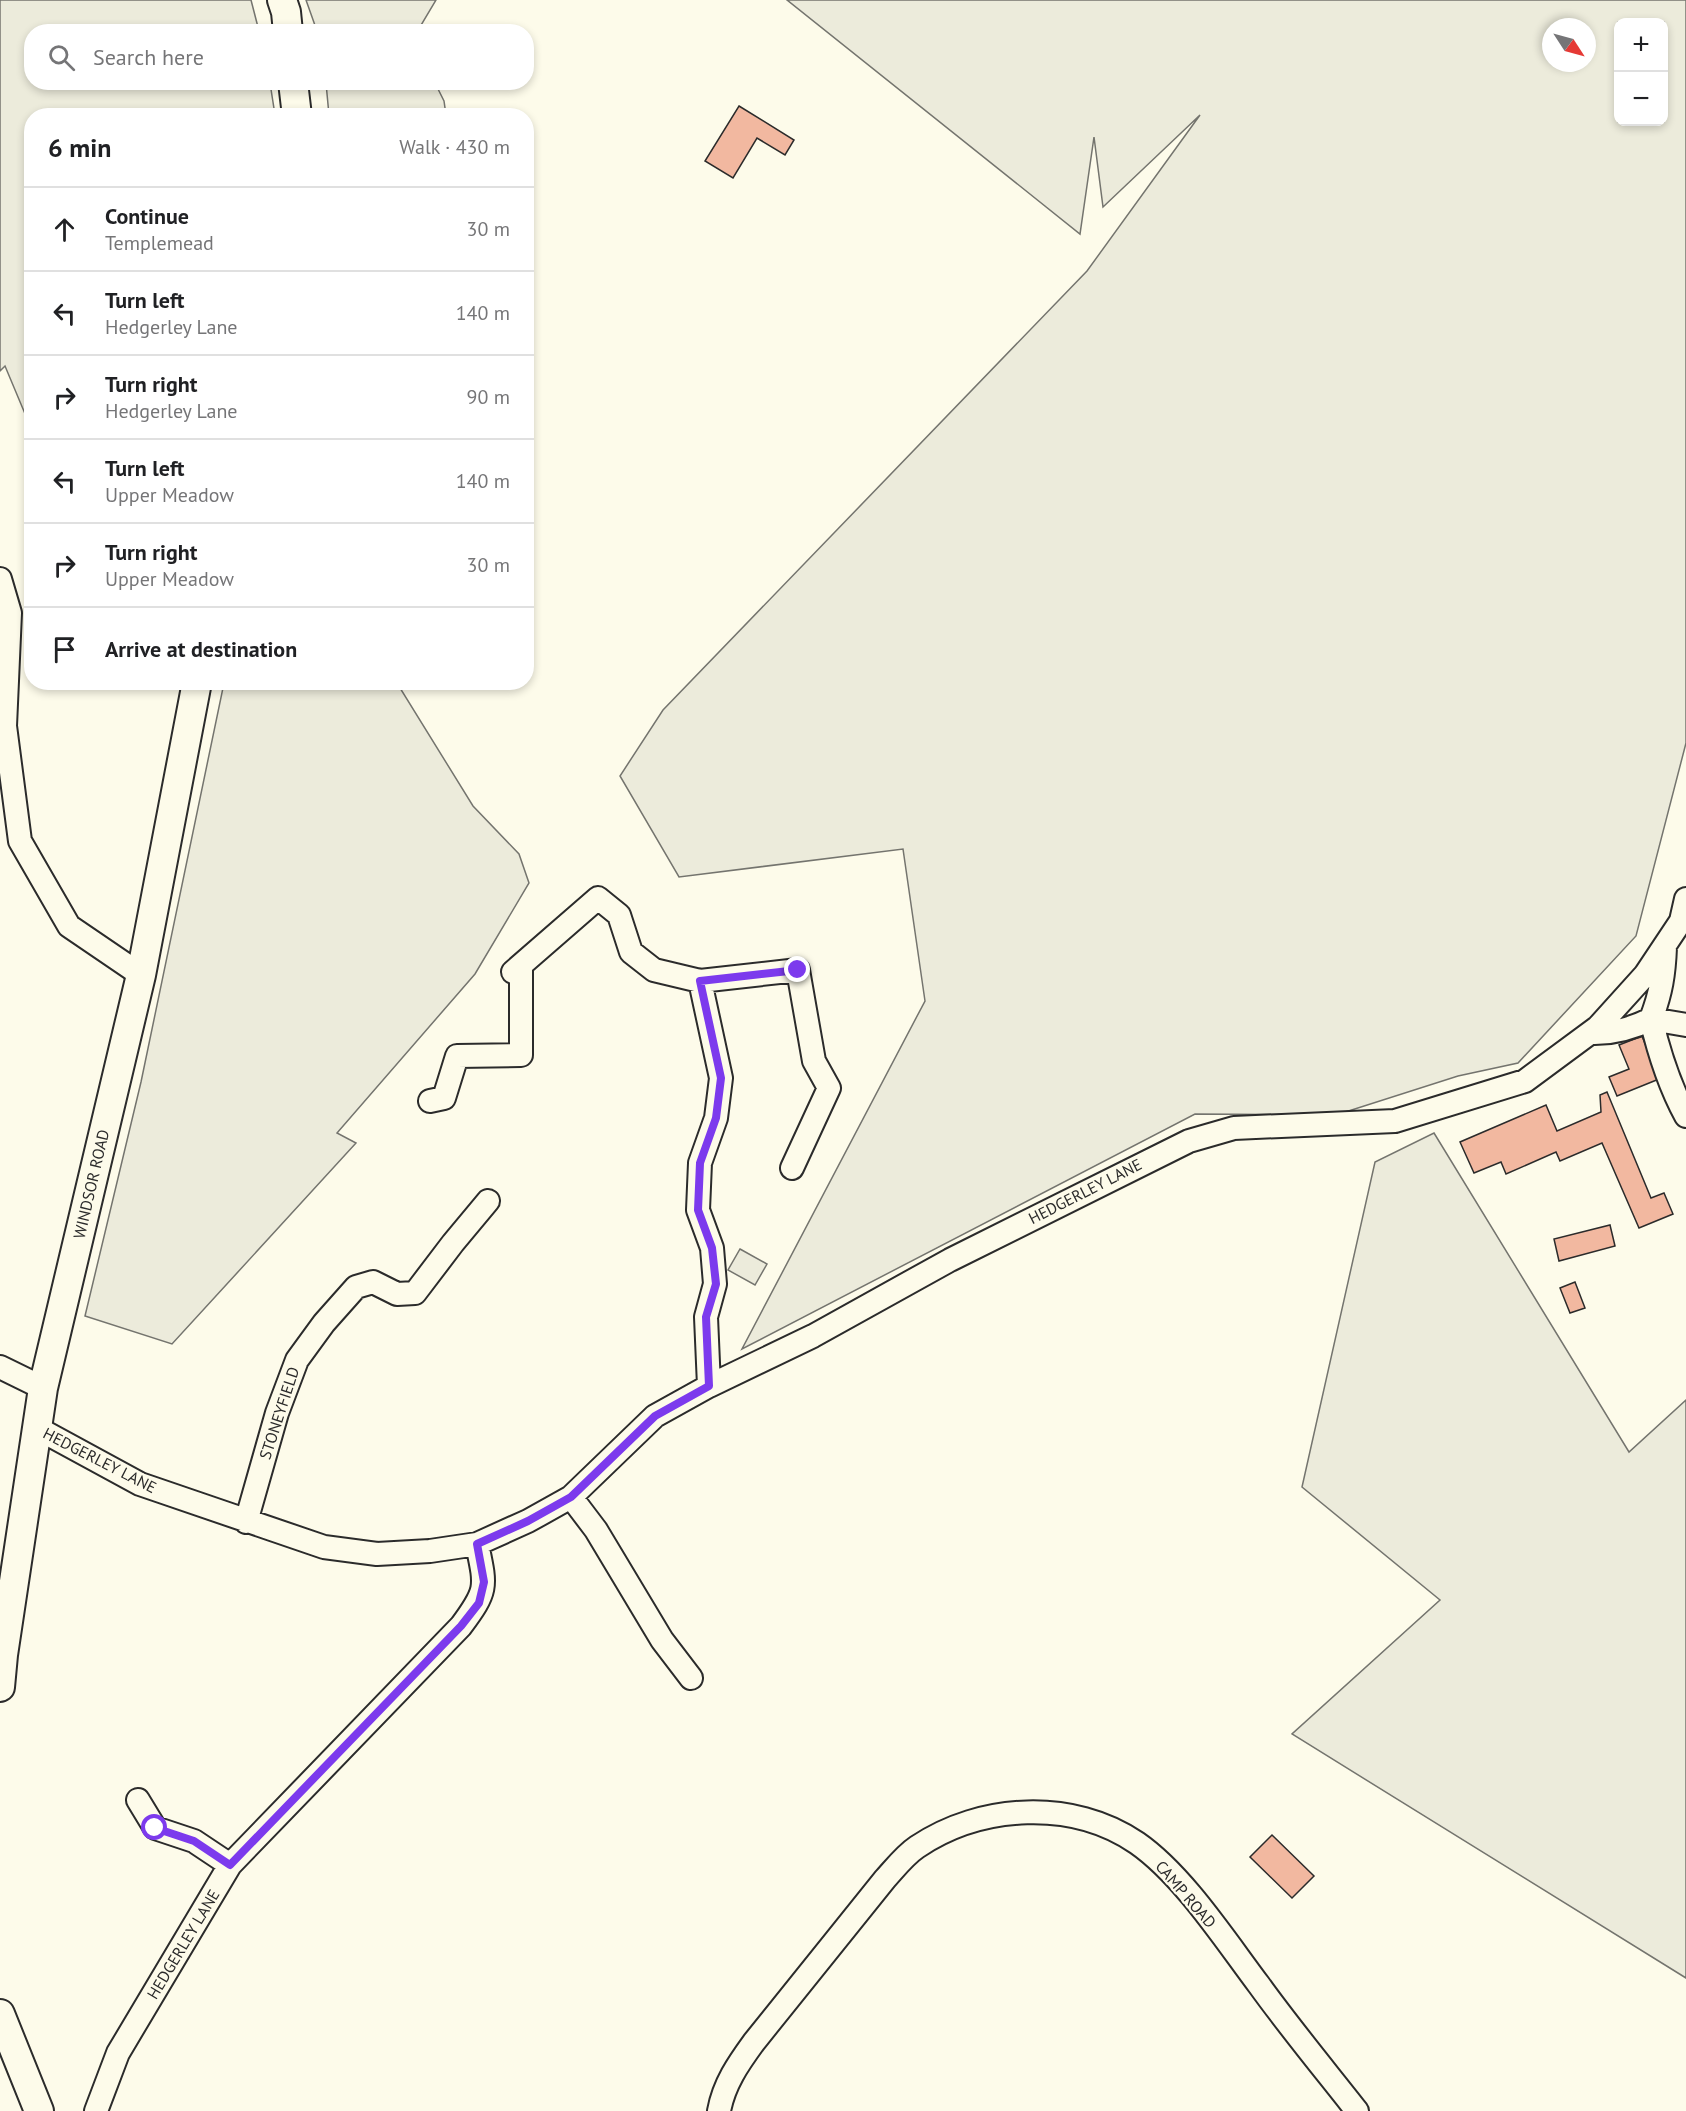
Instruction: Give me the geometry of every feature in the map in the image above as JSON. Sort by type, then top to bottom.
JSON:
[{"type":"main road","points":[[282,0],[287,24]]},
{"type":"main road","points":[[294,90],[296,108]]},
{"type":"main road","name":"WINDSOR ROAD","points":[[0,1687],[43,1388],[141,975],[195,690]]},
{"type":"main road","points":[[0,2014],[39,2111]]},
{"type":"street","points":[[0,579],[10,613],[5,726],[20,841],[69,926],[141,975]]},
{"type":"street","points":[[430,1101],[444,1098],[457,1056],[520,1055],[517,968],[598,898],[619,915],[631,952],[654,969],[700,981],[798,970],[814,1061],[829,1088],[792,1168]]},
{"type":"street","name":"HEDGERLEY LANE","points":[[37,1428],[140,1484],[324,1547],[377,1554],[430,1551],[477,1544],[528,1521],[571,1497],[655,1416],[709,1386],[813,1336],[950,1260],[1189,1140],[1234,1128],[1395,1121],[1525,1081],[1598,1027],[1645,975],[1681,921],[1686,899]]},
{"type":"street","points":[[1665,945],[1664,975],[1660,996],[1651,1019],[1673,1091],[1686,1116]]},
{"type":"street","points":[[700,981],[721,1078],[716,1118],[700,1163],[698,1210],[712,1248],[716,1284],[706,1317],[709,1386]]},
{"type":"street","points":[[1590,1033],[1608,1033],[1633,1028],[1651,1019],[1686,1025]]},
{"type":"street","name":"STONEYFIELD","points":[[246,1522],[277,1413],[297,1360],[324,1323],[356,1287],[373,1282],[397,1294],[415,1293],[488,1201]]},
{"type":"street","points":[[0,1367],[43,1388]]},
{"type":"street","points":[[571,1497],[596,1530],[662,1640],[691,1678]]},
{"type":"street","name":"HEDGERLEY LANE","points":[[96,2111],[118,2053],[230,1865],[461,1626],[479,1603],[484,1582],[477,1544]]},
{"type":"street","points":[[138,1800],[155,1828],[194,1841],[230,1865]]},
{"type":"street","name":"CAMP ROAD","points":[[719,2111],[724,2089],[754,2042],[906,1856],[918,1846],[966,1822],[1008,1814],[1045,1813],[1075,1817],[1104,1826],[1136,1843],[1164,1866],[1213,1923],[1357,2111]]},
{"type":"shaded area","points":[[0,0],[251,0],[257,24],[24,24],[24,90],[271,90],[274,108],[24,108],[24,411],[5,366],[0,371]]},
{"type":"shaded area","points":[[306,0],[436,0],[422,24],[315,24]]},
{"type":"shaded area","points":[[787,0],[1686,0],[1686,743],[1636,936],[1518,1063],[1458,1076],[1336,1115],[1195,1114],[742,1349],[925,1001],[903,849],[679,877],[620,776],[663,710],[1087,271],[1200,115],[1103,207],[1094,137],[1080,234]]},
{"type":"shaded area","points":[[327,90],[438,90],[445,108],[328,108]]},
{"type":"shaded area","points":[[223,690],[401,690],[473,806],[519,854],[529,883],[475,974],[337,1133],[356,1143],[172,1344],[85,1316],[141,1082]]},
{"type":"shaded area","points":[[1434,1133],[1629,1452],[1686,1400],[1686,1978],[1292,1734],[1440,1600],[1302,1487],[1375,1162]]},
{"type":"shaded area","points":[[740,1249],[767,1264],[755,1285],[728,1270]]},
{"type":"building","points":[[739,106],[794,140],[785,155],[757,138],[733,178],[705,161]]},
{"type":"building","points":[[1642,1036],[1659,1079],[1617,1096],[1609,1077],[1629,1069],[1619,1045]]},
{"type":"building","points":[[1607,1092],[1651,1198],[1664,1193],[1673,1214],[1639,1228],[1602,1143],[1560,1161],[1556,1152],[1506,1174],[1501,1162],[1474,1173],[1460,1142],[1546,1105],[1557,1131],[1601,1112],[1600,1095]]},
{"type":"building","points":[[1610,1225],[1615,1246],[1559,1261],[1554,1239]]},
{"type":"building","points":[[1575,1282],[1585,1308],[1570,1313],[1560,1288]]},
{"type":"building","points":[[1272,1835],[1314,1876],[1292,1898],[1250,1857]]},
{"type":"route","points":[[155,1828],[194,1841],[230,1865],[461,1626],[479,1603],[484,1582],[477,1544],[528,1521],[571,1497],[655,1416],[709,1386],[706,1317],[716,1284],[712,1248],[698,1210],[700,1163],[716,1118],[721,1078],[700,981],[798,970]]}]
